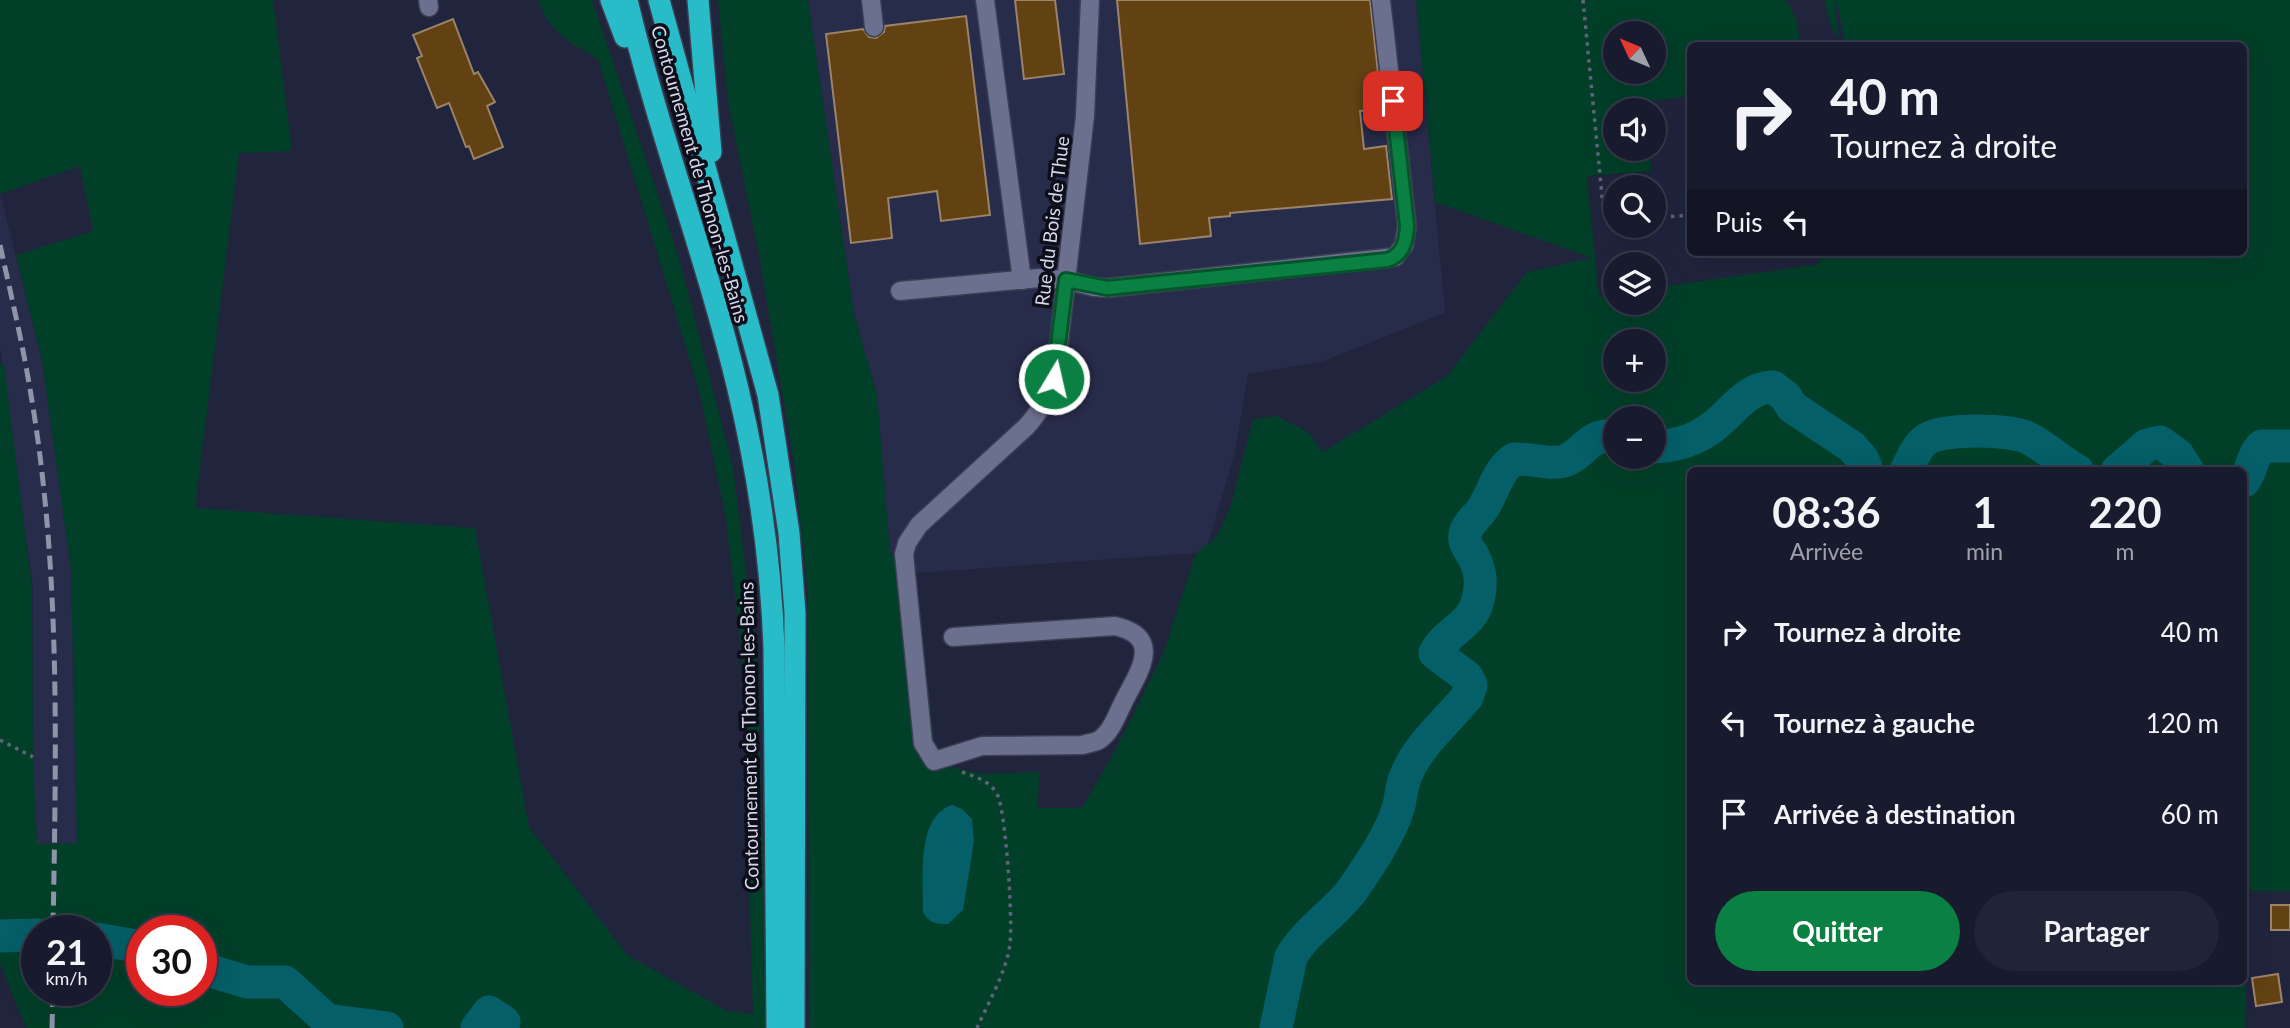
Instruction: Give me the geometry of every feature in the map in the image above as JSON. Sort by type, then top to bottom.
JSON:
[{"type":"highway","points":[[611,0],[665,139]]},
{"type":"highway","name":"Contournement de Thonon-les-Bains","points":[[627,0],[738,389],[764,531],[774,648],[785,1001],[794,1028]]},
{"type":"highway","name":"Contournement de Thonon-les-Bains","points":[[659,0],[768,395],[789,533],[795,613],[785,1001],[777,1028]]},
{"type":"highway","points":[[698,0],[715,199]]},
{"type":"street","points":[[871,0],[874,27]]},
{"type":"street","points":[[985,0],[1022,280]]},
{"type":"street","name":"Rue du Bois de Thue","points":[[934,761],[922,738],[904,566],[907,543],[927,517],[1018,435],[1038,412],[1051,387],[1056,368],[1086,104],[1090,0]]},
{"type":"street","points":[[900,291],[1022,280],[1066,280],[1107,288],[1387,260],[1398,255],[1404,245],[1407,226],[1381,0]]},
{"type":"street","points":[[934,761],[982,746],[1083,745],[1098,741],[1110,730],[1145,661],[1144,648],[1137,637],[1128,629],[1115,626],[953,636]]},
{"type":"path","points":[[1583,0],[1603,196]]},
{"type":"path","points":[[1666,217],[1687,215]]},
{"type":"path","points":[[0,740],[33,757]]},
{"type":"path","points":[[934,761],[991,785],[999,796],[1004,820],[1010,944],[996,988],[977,1028]]},
{"type":"shaded area","points":[[0,0],[273,0],[292,151],[239,153],[195,508],[475,528],[529,827],[627,955],[727,1011],[753,1014],[743,667],[726,518],[699,390],[598,59],[562,36],[548,21],[538,0],[592,0],[678,255],[733,467],[757,662],[769,1028],[26,1028],[0,963],[0,364],[4,364],[32,588],[33,757],[37,844],[77,843],[71,570],[42,361],[16,255],[93,231],[80,166],[0,194]]},
{"type":"shaded area","points":[[718,0],[808,0],[854,314],[877,395],[890,552],[915,573],[934,741],[954,768],[984,774],[1039,772],[1038,808],[1082,808],[1117,747],[1163,654],[1196,553],[1217,537],[1231,505],[1253,419],[1277,416],[1308,432],[1323,452],[1447,376],[1527,272],[1592,258],[1435,202],[1416,0],[1785,0],[1798,27],[1800,42],[1687,42],[1687,96],[1603,98],[1603,161],[1651,161],[1651,171],[1587,176],[1599,296],[1603,296],[1603,315],[1666,315],[1666,286],[1820,264],[1819,256],[2247,256],[2247,42],[1844,42],[1837,2],[1835,9],[1839,39],[1832,29],[1824,0],[2290,0],[2290,891],[2247,891],[2247,467],[1687,467],[1687,985],[2246,985],[2245,1028],[809,1028],[808,596],[794,461],[759,255],[728,101]]},
{"type":"shaded area","points":[[808,0],[1416,0],[1445,313],[1323,361],[1248,374],[1235,452],[1207,547],[1196,553],[915,573],[890,552],[877,395],[854,314]]},
{"type":"shaded area","points":[[0,193],[42,361],[71,570],[77,843],[37,845],[33,757],[33,588],[0,346]]},
{"type":"shaded area","points":[[952,805],[962,809],[972,819],[974,841],[963,910],[948,924],[940,924],[930,921],[923,912],[924,851],[932,822],[940,812]]},
{"type":"building","points":[[1015,0],[1055,0],[1064,74],[1024,79]]},
{"type":"building","points":[[1117,0],[1370,0],[1382,109],[1360,111],[1364,149],[1386,146],[1392,199],[1230,213],[1230,216],[1209,218],[1211,236],[1140,244]]},
{"type":"building","points":[[966,16],[990,215],[941,221],[937,191],[888,198],[892,238],[851,243],[826,34],[863,29],[869,37],[876,38],[884,32],[885,26]]},
{"type":"building","points":[[453,19],[474,74],[478,72],[495,102],[487,106],[503,147],[474,159],[469,146],[466,147],[449,103],[437,108],[417,58],[422,56],[413,35]]},
{"type":"building","points":[[2271,905],[2290,905],[2290,930],[2271,930]]},
{"type":"building","points":[[2278,974],[2282,1002],[2256,1006],[2252,978]]},
{"type":"waterway","points":[[1666,445],[1697,437],[1718,423],[1746,397],[1763,388],[1773,387],[1786,397],[1792,407],[1852,447],[1866,467]]},
{"type":"waterway","points":[[1908,467],[1917,449],[1927,439],[1962,431],[2019,435],[2072,467]]},
{"type":"waterway","points":[[1276,1028],[1291,957],[1304,939],[1346,898],[1359,880],[1390,829],[1410,767],[1424,745],[1467,697],[1471,685],[1467,677],[1435,653],[1470,616],[1478,600],[1480,577],[1465,540],[1468,527],[1483,508],[1504,469],[1514,459],[1560,462],[1603,436]]},
{"type":"waterway","points":[[2122,467],[2147,445],[2160,442],[2178,455],[2186,467]]},
{"type":"waterway","points":[[2247,476],[2262,446],[2290,446]]},
{"type":"waterway","points":[[0,936],[21,935]]},
{"type":"waterway","points":[[112,942],[126,944]]},
{"type":"waterway","points":[[217,973],[247,982],[285,982],[327,1020],[387,1028]]},
{"type":"waterway","points":[[477,1028],[489,1012],[504,1022],[503,1028]]},
{"type":"railway","points":[[0,245],[31,395],[48,528],[55,730],[53,915]]},
{"type":"railway","points":[[52,1028],[53,1006]]},
{"type":"route","points":[[1054,379],[1066,280],[1107,288],[1387,260],[1398,255],[1406,240],[1407,226],[1393,101]]}]
